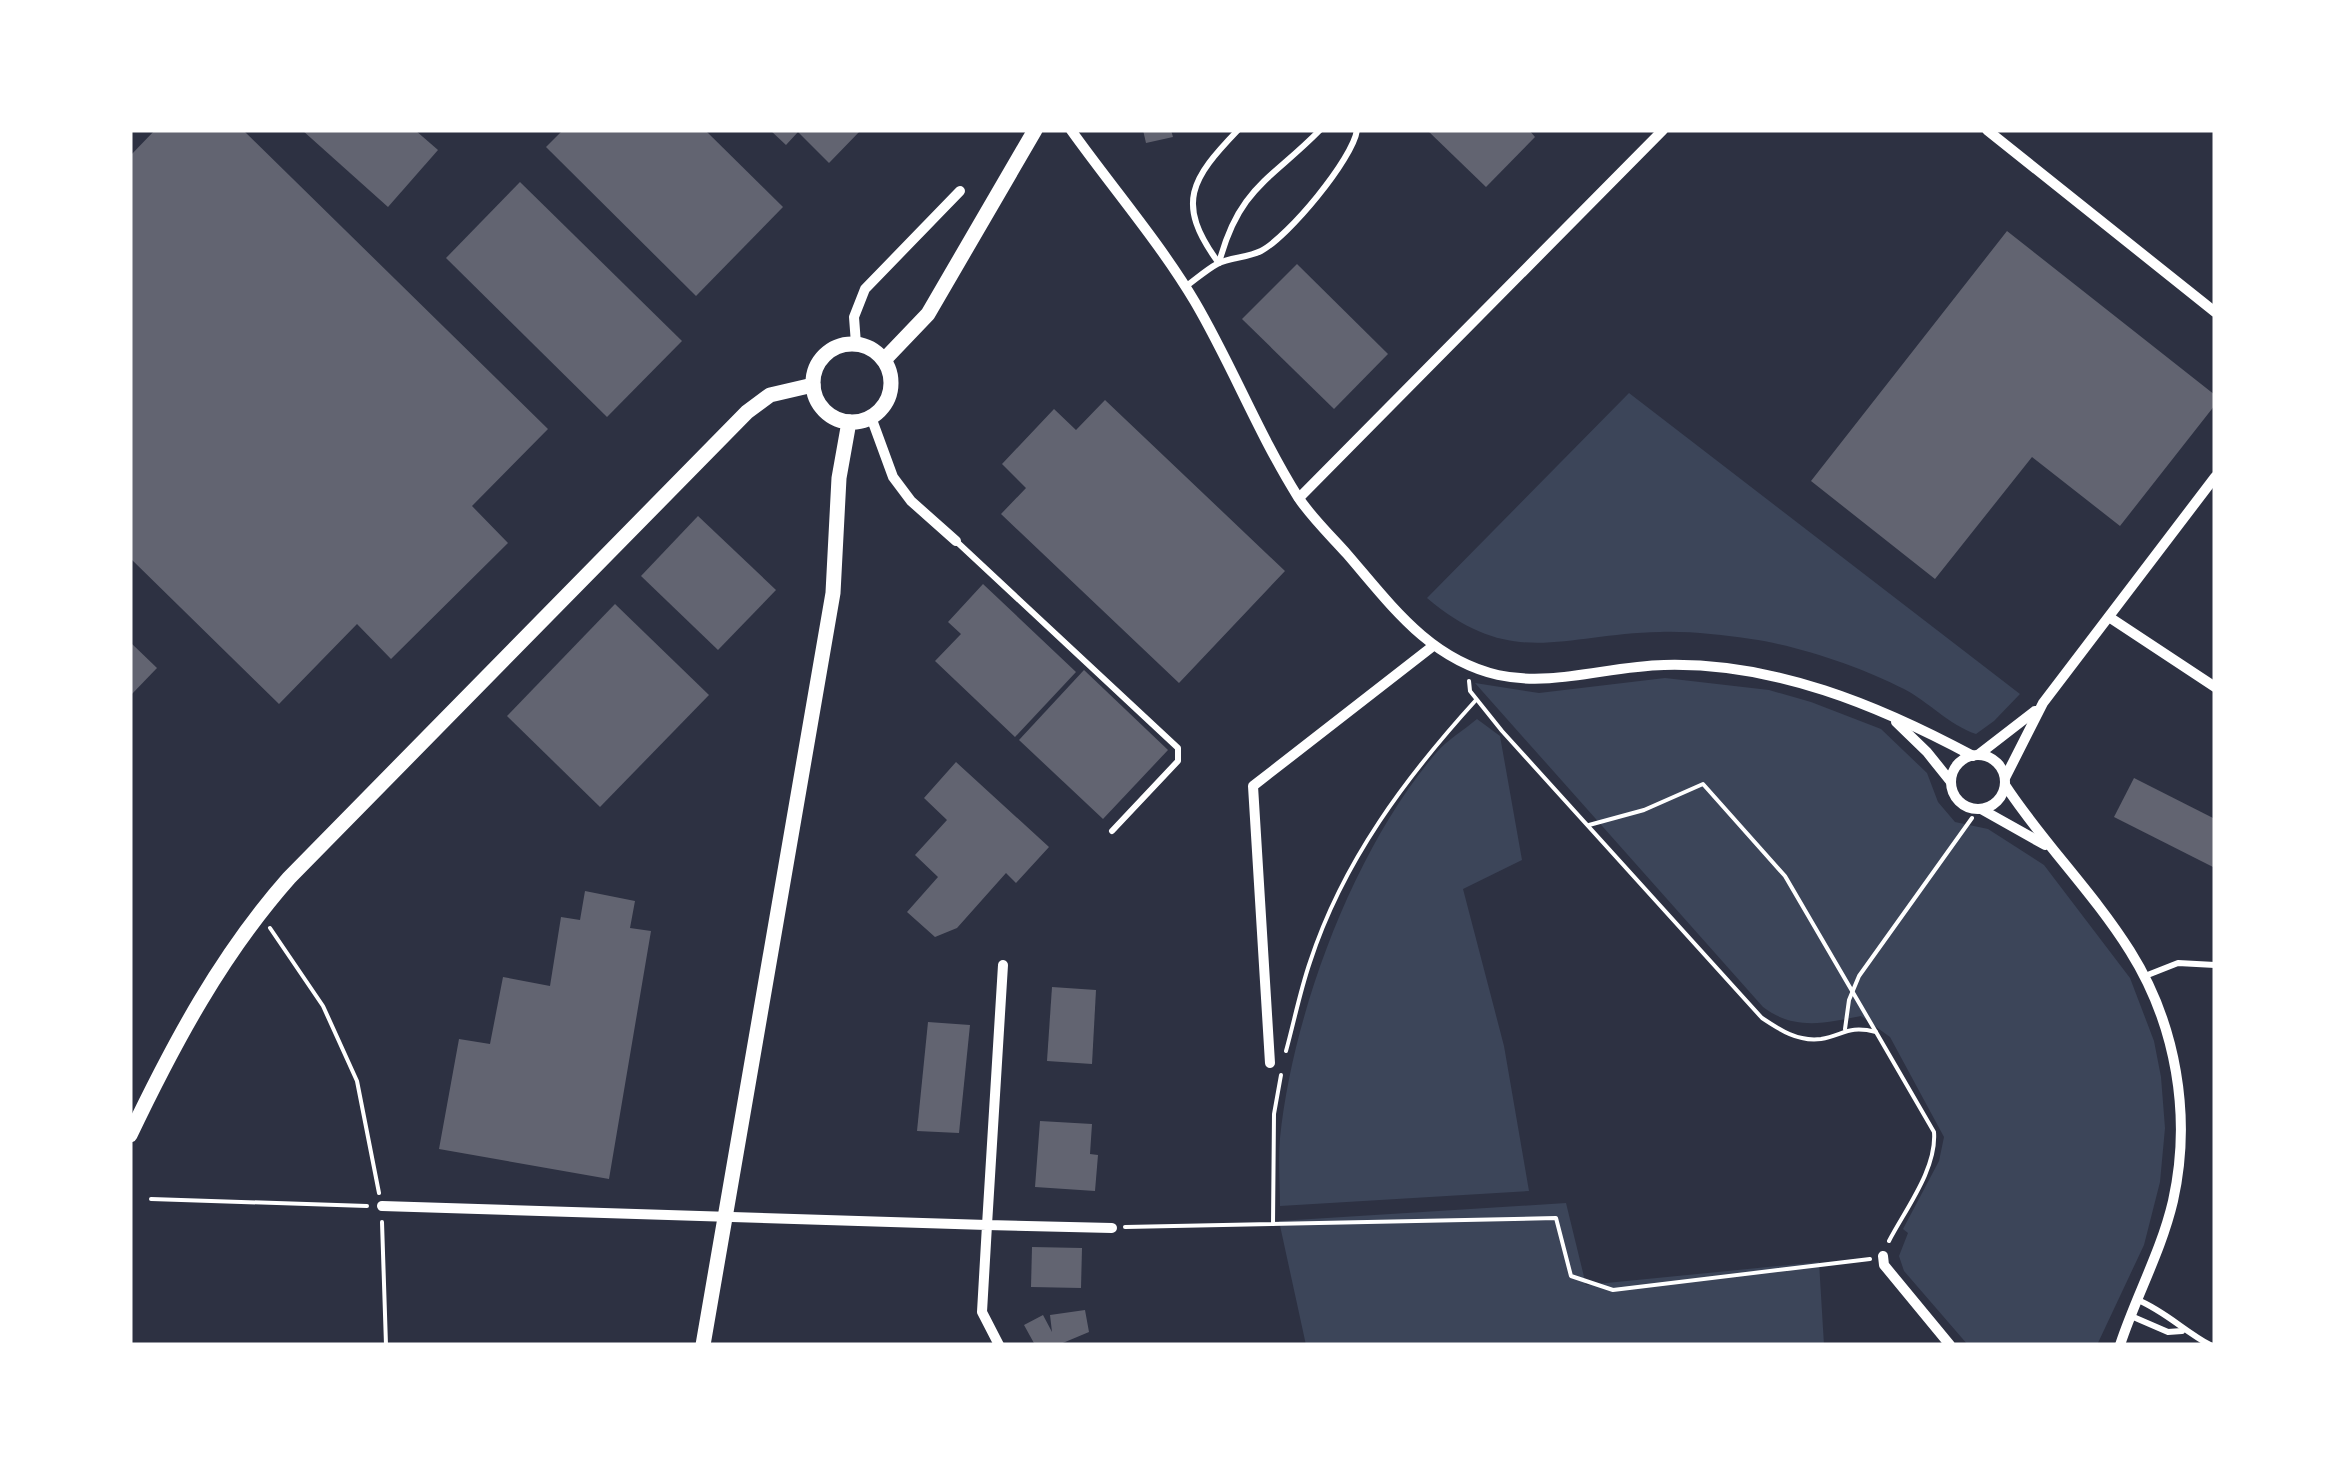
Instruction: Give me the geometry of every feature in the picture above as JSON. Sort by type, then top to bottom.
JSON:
[{"type":"street","points":[[884,360],[928,314],[1034,130]]},
{"type":"street","points":[[1071,130],[1185,287],[1299,498],[1414,631],[1433,646],[1473,667],[1528,678],[1560,678],[1666,665],[1744,671],[1802,682],[1992,760],[2050,848],[2128,948],[2145,976],[2163,1015],[2174,1062],[2181,1110],[2173,1200],[2161,1242],[2117,1345]]},
{"type":"street","points":[[1299,498],[1662,130]]},
{"type":"street","points":[[1987,130],[2215,312]]},
{"type":"street","points":[[856,344],[854,317],[865,289],[960,191]]},
{"type":"street","points":[[856,344],[873,350],[884,360],[890,374],[890,393],[872,417],[849,422],[824,410],[813,385],[816,367],[827,353],[856,344]]},
{"type":"street","points":[[130,1135],[189,1016],[260,912],[747,412],[770,396],[813,385]]},
{"type":"street","points":[[872,417],[893,477],[911,501],[956,541]]},
{"type":"street","points":[[703,1345],[833,593],[840,478],[849,422]]},
{"type":"street","points":[[1979,809],[1997,801],[2044,703],[2215,477]]},
{"type":"street","points":[[2109,618],[2215,687]]},
{"type":"street","points":[[1270,1063],[1253,786],[1433,646]]},
{"type":"street","points":[[1951,782],[1958,765],[2044,703]]},
{"type":"street","points":[[1891,718],[1927,752],[1951,782],[1956,798],[2050,848]]},
{"type":"street","points":[[999,1345],[982,1312],[1003,965]]},
{"type":"street","points":[[382,1206],[1112,1228]]},
{"type":"street","points":[[1883,1256],[1884,1265],[1950,1345]]},
{"type":"lane","points":[[1219,262],[1192,219],[1194,195],[1202,173],[1238,130]]},
{"type":"lane","points":[[1219,262],[1244,202],[1258,184],[1320,130]]},
{"type":"lane","points":[[1185,287],[1219,262],[1265,249],[1290,226],[1338,168],[1355,141],[1357,130]]},
{"type":"lane","points":[[956,541],[1178,748],[1178,761],[1112,831]]},
{"type":"lane","points":[[2145,976],[2178,962],[2215,965]]},
{"type":"lane","points":[[2138,1300],[2210,1345]]},
{"type":"lane","points":[[2131,1316],[2168,1332],[2183,1331]]},
{"type":"path","points":[[1473,667],[1470,691],[1476,700],[1762,1018],[1802,1039],[1823,1039],[1845,1030],[1876,1032]]},
{"type":"path","points":[[1273,1224],[1274,1114],[1310,960],[1378,821],[1420,763],[1476,700]]},
{"type":"path","points":[[1112,1228],[1556,1218],[1571,1276],[1613,1290],[1883,1256],[1931,1160],[1934,1132],[1785,876],[1703,784],[1644,810],[1587,826]]},
{"type":"path","points":[[1845,1030],[1859,976],[1979,809]]},
{"type":"path","points":[[260,912],[323,1006],[357,1081],[382,1206],[386,1345]]},
{"type":"path","points":[[151,1199],[382,1206]]},
{"type":"shaded area","points":[[1629,393],[2020,694],[1976,734],[1887,681],[1830,658],[1770,642],[1671,632],[1539,643],[1512,641],[1485,634],[1457,620],[1427,598]]},
{"type":"shaded area","points":[[1665,678],[1769,690],[1881,729],[1927,773],[1938,802],[1955,822],[1988,829],[2044,865],[2130,978],[2154,1041],[2165,1128],[2160,1182],[2144,1245],[2097,1345],[1968,1345],[1904,1271],[1899,1256],[1908,1233],[1903,1229],[1939,1161],[1944,1137],[1890,1037],[1861,1016],[1823,1023],[1798,1022],[1763,1007],[1475,683],[1539,693]]},
{"type":"shaded area","points":[[1477,719],[1500,736],[1522,860],[1463,889],[1504,1046],[1529,1191],[1280,1206],[1279,1146],[1287,1089],[1313,986],[1332,934],[1379,836],[1406,792],[1440,748]]},
{"type":"shaded area","points":[[1566,1203],[1586,1285],[1819,1262],[1824,1345],[1306,1345],[1279,1221]]},
{"type":"building","points":[[155,130],[243,130],[548,429],[472,506],[508,543],[391,659],[357,624],[279,704],[130,558],[130,156]]},
{"type":"building","points":[[302,130],[415,130],[438,150],[388,207]]},
{"type":"building","points":[[563,130],[705,130],[783,207],[696,296],[546,147]]},
{"type":"building","points":[[770,130],[861,130],[829,163],[798,132],[786,145]]},
{"type":"building","points":[[1143,130],[1171,130],[1173,137],[1146,143]]},
{"type":"building","points":[[1427,130],[1529,130],[1535,137],[1486,187]]},
{"type":"building","points":[[520,182],[682,341],[607,417],[446,258]]},
{"type":"building","points":[[2007,231],[2215,395],[2215,405],[2120,526],[2032,457],[1935,579],[1811,481]]},
{"type":"building","points":[[1297,264],[1388,354],[1334,409],[1242,319]]},
{"type":"building","points":[[1105,400],[1285,571],[1179,683],[1001,514],[1026,488],[1002,464],[1054,409],[1076,430]]},
{"type":"building","points":[[698,516],[776,590],[718,650],[641,576]]},
{"type":"building","points":[[983,584],[1076,672],[1015,737],[935,661],[961,634],[948,622]]},
{"type":"building","points":[[615,604],[709,695],[600,807],[507,716]]},
{"type":"building","points":[[130,642],[157,668],[130,696]]},
{"type":"building","points":[[1084,670],[1168,750],[1103,819],[1019,740]]},
{"type":"building","points":[[956,762],[1049,847],[1016,883],[1006,873],[957,928],[935,937],[907,912],[938,877],[915,855],[947,820],[924,798]]},
{"type":"building","points":[[2134,778],[2215,819],[2215,868],[2114,817]]},
{"type":"building","points":[[585,891],[635,901],[630,928],[651,931],[609,1179],[439,1149],[459,1039],[490,1044],[503,977],[550,986],[561,917],[580,920]]},
{"type":"building","points":[[1052,987],[1096,990],[1092,1064],[1047,1061]]},
{"type":"building","points":[[928,1022],[970,1025],[959,1133],[917,1131]]},
{"type":"building","points":[[1040,1121],[1092,1124],[1090,1154],[1098,1155],[1095,1191],[1035,1187]]},
{"type":"building","points":[[1032,1247],[1082,1248],[1081,1288],[1031,1287]]},
{"type":"building","points":[[1085,1310],[1089,1332],[1058,1345],[1035,1345],[1024,1325],[1043,1315],[1052,1332],[1050,1315]]}]
